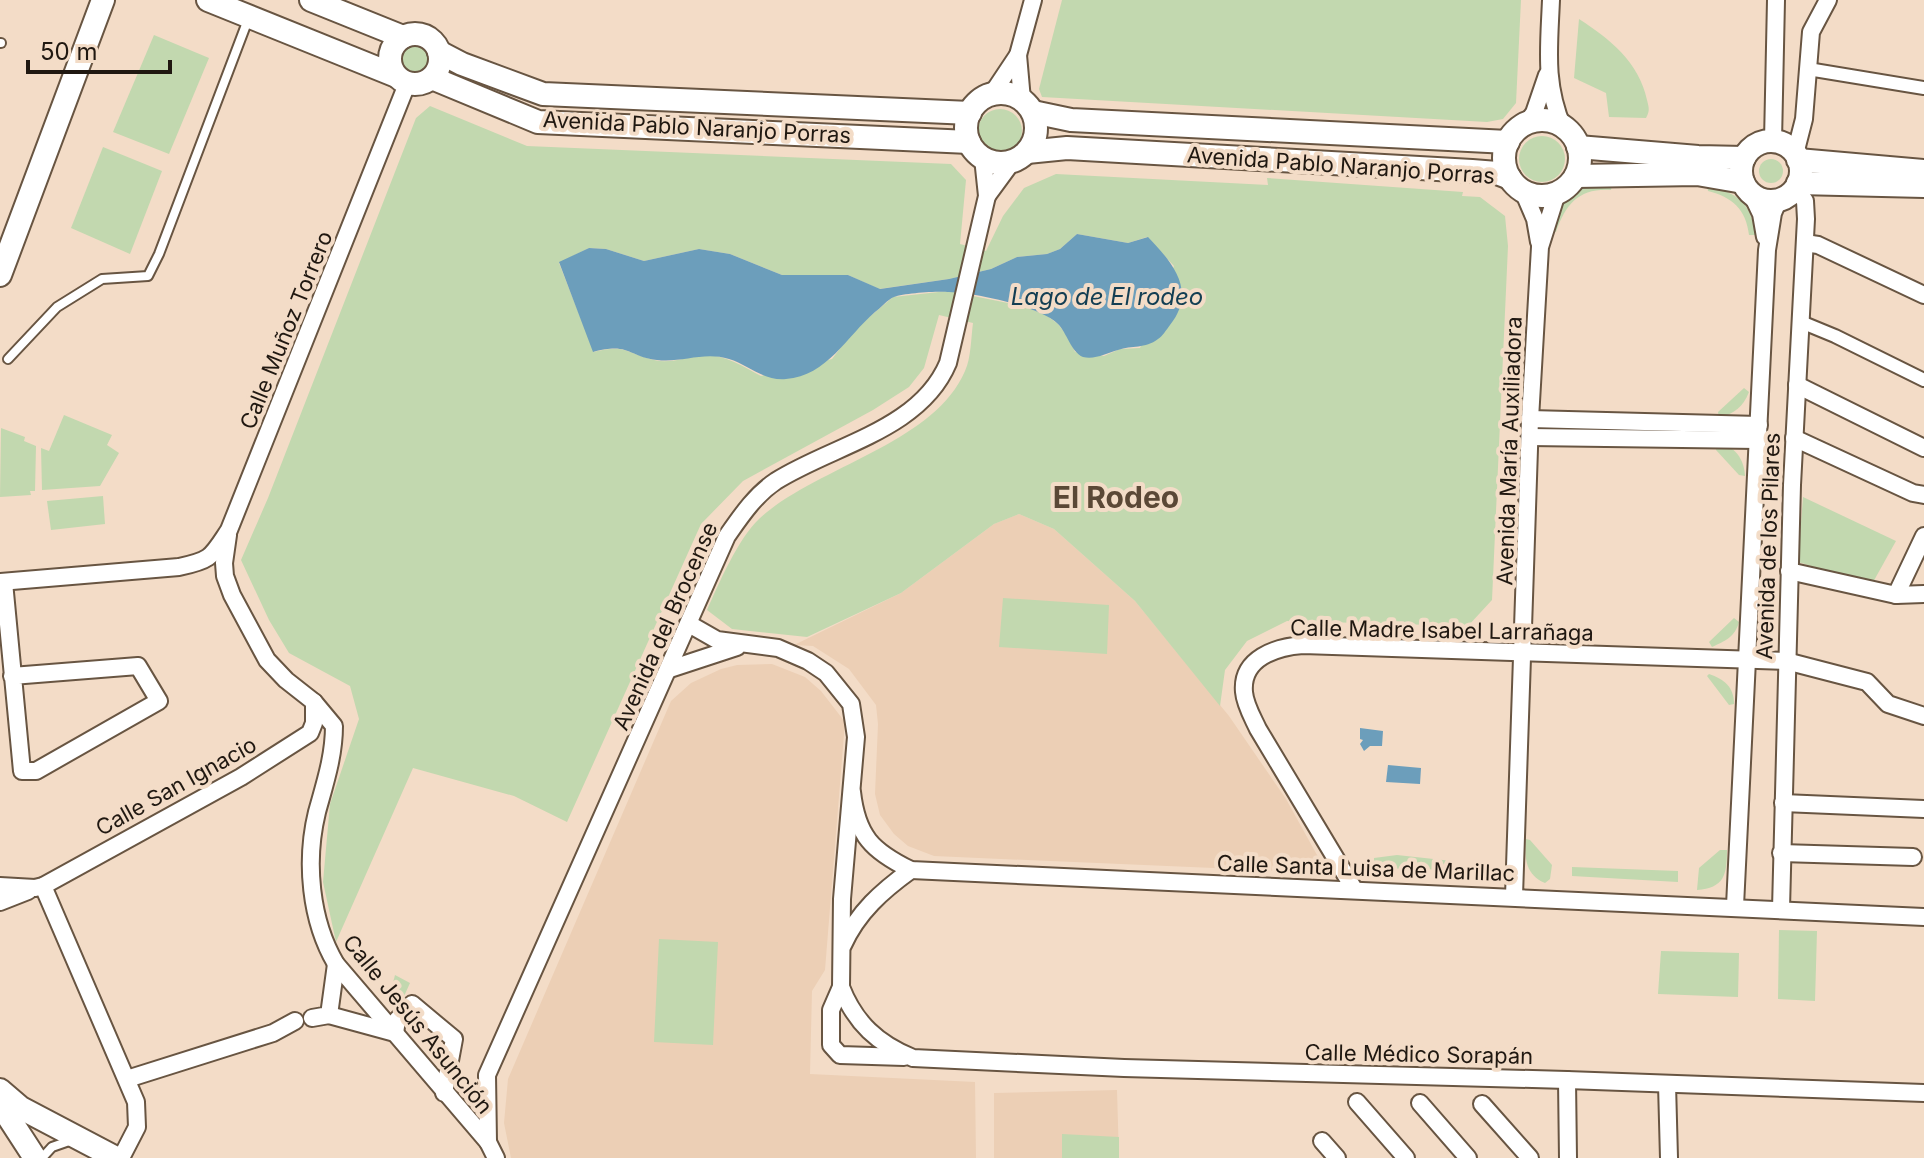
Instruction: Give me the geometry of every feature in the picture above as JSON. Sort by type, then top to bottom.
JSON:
[{"type":"main road","points":[[0,275],[103,0]]},
{"type":"main road","points":[[208,0],[401,80],[421,83],[432,78],[440,63],[439,52],[431,39],[420,34],[403,37],[311,0]]},
{"type":"main road","points":[[401,80],[389,65],[392,49],[403,37]]},
{"type":"main road","name":"Avenida Pablo Naranjo Porras","points":[[439,52],[462,64],[543,94],[970,113]]},
{"type":"main road","name":"Avenida Pablo Naranjo Porras","points":[[432,78],[538,122],[976,150]]},
{"type":"main road","points":[[1008,93],[1027,106],[1036,133],[1020,157],[997,163],[976,150],[966,127],[970,113],[979,101],[992,94],[1008,93]]},
{"type":"main road","name":"Avenida Pablo Naranjo Porras","points":[[1027,106],[1071,120],[1508,142]]},
{"type":"main road","points":[[1545,121],[1563,128],[1578,147],[1576,176],[1557,193],[1540,196],[1516,185],[1504,160],[1508,142],[1516,131],[1526,124],[1545,121]]},
{"type":"main road","points":[[1747,187],[1741,167],[1744,158],[1754,146],[1773,141],[1783,144],[1797,157],[1924,171]]},
{"type":"main road","points":[[1578,147],[1744,158]]},
{"type":"main road","name":"Avenida Pablo Naranjo Porras","points":[[1020,157],[1067,148],[1497,173],[1516,185]]},
{"type":"main road","points":[[1791,190],[1800,174],[1797,157]]},
{"type":"main road","points":[[1576,176],[1697,174],[1747,187],[1764,200],[1791,190],[1924,186]]},
{"type":"main road","points":[[4,1104],[119,1158]]},
{"type":"main road","points":[[4,1104],[35,1158]]},
{"type":"street","points":[[992,94],[1018,55],[1033,0]]},
{"type":"street","points":[[1551,0],[1547,74],[1553,104],[1563,128]]},
{"type":"street","points":[[1773,141],[1776,0]]},
{"type":"street","points":[[1797,157],[1804,119],[1811,32],[1828,0]]},
{"type":"street","points":[[1018,55],[1027,106]]},
{"type":"street","points":[[1808,69],[1924,88]]},
{"type":"street","points":[[1526,124],[1534,113],[1547,74]]},
{"type":"street","name":"Calle Muñoz Torrero","points":[[186,566],[211,557],[229,530],[401,80]]},
{"type":"street","name":"Avenida del Brocense","points":[[496,1158],[488,1142],[487,1075],[727,536],[748,506],[774,482],[923,403],[941,381],[954,339],[987,196],[976,150]]},
{"type":"street","name":"Avenida del Brocense","points":[[987,196],[1020,157]]},
{"type":"street","name":"Avenida María Auxiliadora","points":[[1514,896],[1530,419],[1540,247],[1535,219],[1516,185]]},
{"type":"street","name":"Avenida de los Pilares","points":[[1747,187],[1761,214],[1767,250]]},
{"type":"street","name":"Avenida de los Pilares","points":[[1735,906],[1767,250],[1773,213],[1791,190],[1805,201],[1805,243],[1789,571],[1781,909]]},
{"type":"street","name":"Avenida María Auxiliadora","points":[[1540,247],[1557,193]]},
{"type":"street","points":[[1805,243],[1818,245],[1924,295]]},
{"type":"street","points":[[1801,322],[1924,380]]},
{"type":"street","points":[[1797,385],[1924,448]]},
{"type":"street","points":[[1530,419],[1758,433]]},
{"type":"street","points":[[1530,437],[1758,433]]},
{"type":"street","points":[[1794,438],[1913,493],[1924,495]]},
{"type":"street","points":[[229,530],[224,563],[232,595]]},
{"type":"street","points":[[1896,595],[1924,536]]},
{"type":"street","points":[[12,676],[138,666],[159,701],[36,771],[22,771],[2,582],[186,566],[216,576],[232,595]]},
{"type":"street","points":[[1789,571],[1896,595],[1924,594]]},
{"type":"street","name":"Calle Jesús Asunción","points":[[232,595],[267,660],[314,702],[334,726],[334,745],[316,816],[312,867],[316,915],[324,945],[336,964],[488,1142]]},
{"type":"street","points":[[689,624],[710,638],[778,648],[793,654],[826,673],[851,704],[856,737],[842,899],[841,987]]},
{"type":"street","points":[[670,669],[744,645]]},
{"type":"street","name":"Calle Madre Isabel Larrañaga","points":[[1354,889],[1258,729],[1246,703],[1244,690],[1250,669],[1268,652],[1283,647],[1303,645],[1786,661],[1867,682],[1888,704],[1924,716]]},
{"type":"street","name":"Calle San Ignacio","points":[[0,902],[39,887],[241,777],[300,741],[310,733],[314,723],[314,702]]},
{"type":"street","name":"Calle Santa Luisa de Marillac","points":[[852,792],[856,821],[866,838],[878,852],[911,870],[1924,917]]},
{"type":"street","points":[[1783,803],[1924,809]]},
{"type":"street","points":[[1781,853],[1913,857]]},
{"type":"street","points":[[842,948],[849,932],[872,902],[911,870]]},
{"type":"street","points":[[0,886],[39,887],[127,1079],[136,1102],[137,1127],[119,1158]]},
{"type":"street","points":[[336,964],[320,1017],[395,1033],[397,1020],[412,1004],[454,1039],[444,1093]]},
{"type":"street","name":"Calle Médico Sorapán","points":[[841,987],[831,1010],[831,1045],[840,1055],[1124,1068],[1924,1093]]},
{"type":"street","name":"Calle Médico Sorapán","points":[[841,987],[847,1003],[866,1030],[913,1058]]},
{"type":"street","points":[[127,1079],[273,1033],[295,1021]]},
{"type":"street","points":[[0,1077],[4,1104]]},
{"type":"street","points":[[1567,1080],[1568,1158]]},
{"type":"street","points":[[1667,1084],[1669,1158]]},
{"type":"street","points":[[1357,1102],[1406,1158]]},
{"type":"street","points":[[1420,1103],[1468,1158]]},
{"type":"street","points":[[1482,1104],[1530,1158]]},
{"type":"street","points":[[1322,1141],[1337,1158]]},
{"type":"lane","points":[[8,359],[57,307],[102,279],[148,276],[250,17]]},
{"type":"lane","points":[[42,1158],[52,1147],[76,1139]]},
{"type":"shaded area","points":[[1019,514],[1054,529],[1135,601],[1229,716],[1286,799],[1327,873],[934,856],[908,846],[894,834],[880,815],[875,794],[876,705],[849,669],[813,646],[794,645],[901,593],[994,524]]},
{"type":"shaded area","points":[[772,664],[805,677],[821,691],[845,722],[825,970],[812,991],[810,1074],[975,1082],[976,1158],[511,1158],[504,1123],[508,1079],[671,701],[691,683],[721,669],[737,665]]},
{"type":"shaded area","points":[[1117,1090],[1119,1158],[994,1158],[994,1093]]},
{"type":"green space","points":[[1062,0],[1521,0],[1516,103],[1503,119],[1487,122],[1042,97],[1039,89]]},
{"type":"green space","points":[[1579,19],[1612,43],[1630,63],[1643,86],[1649,109],[1646,118],[1609,117],[1606,93],[1574,78]]},
{"type":"green space","points":[[154,35],[209,58],[169,154],[113,132]]},
{"type":"green space","points":[[415,44],[426,48],[430,59],[426,70],[415,74],[404,70],[400,59],[404,48]]},
{"type":"green space","points":[[430,106],[527,146],[951,164],[966,180],[960,244],[986,251],[1003,216],[1024,188],[1056,174],[1268,185],[1267,178],[1463,192],[1462,196],[1480,197],[1505,216],[1508,246],[1492,600],[1468,626],[1287,621],[1247,641],[1225,670],[1220,706],[1135,601],[1054,529],[1019,514],[994,524],[901,593],[807,637],[732,629],[707,610],[736,549],[759,519],[810,484],[901,436],[928,418],[950,396],[967,366],[973,323],[939,315],[924,368],[909,387],[743,481],[701,524],[567,822],[514,796],[413,768],[336,942],[323,882],[330,804],[359,719],[350,686],[289,653],[269,620],[241,560],[416,118]],"holes":[[[1077,234],[1128,243],[1147,237],[1174,266],[1140,348],[1120,349],[1104,356],[1075,352],[1058,324],[1046,315],[1023,306],[948,291],[893,297],[855,329],[832,359],[761,376],[718,356],[703,355],[666,361],[619,349],[594,352],[559,263],[589,248],[606,249],[644,261],[699,249],[730,254],[782,275],[848,275],[879,289],[949,279],[991,269],[1017,257],[1047,254],[1060,249]]]},
{"type":"green space","points":[[1000,109],[1016,115],[1022,131],[1016,147],[1000,153],[984,147],[978,131],[984,115]]},
{"type":"green space","points":[[1542,136],[1558,143],[1565,159],[1558,175],[1542,182],[1526,175],[1519,159],[1526,143]]},
{"type":"green space","points":[[103,147],[162,171],[130,254],[71,228]]},
{"type":"green space","points":[[1771,159],[1782,166],[1783,171],[1776,182],[1771,183],[1760,176],[1759,171],[1766,160]]},
{"type":"green space","points":[[1590,183],[1612,183],[1611,190],[1591,192],[1576,199],[1564,213],[1556,232],[1549,230],[1564,201]]},
{"type":"green space","points":[[1707,185],[1741,201],[1750,215],[1756,235],[1749,235],[1741,211],[1731,201],[1708,191]]},
{"type":"green space","points":[[1744,388],[1749,392],[1741,406],[1719,418],[1718,412]]},
{"type":"green space","points":[[64,415],[112,435],[107,445],[119,453],[100,486],[42,490],[41,448],[49,451]]},
{"type":"green space","points":[[1,428],[25,437],[24,441],[36,446],[35,491],[30,491],[31,495],[0,497]]},
{"type":"green space","points":[[1717,444],[1729,447],[1737,454],[1745,476],[1739,475],[1716,450]]},
{"type":"green space","points":[[103,496],[105,524],[51,530],[47,501]]},
{"type":"green space","points":[[1803,497],[1896,541],[1872,584],[1798,562]]},
{"type":"green space","points":[[1003,598],[1109,605],[1107,654],[999,647]]},
{"type":"green space","points":[[1734,618],[1739,622],[1732,635],[1712,647],[1709,642]]},
{"type":"green space","points":[[1709,674],[1727,684],[1734,704],[1729,705],[1707,676]]},
{"type":"green space","points":[[1526,839],[1552,865],[1550,879],[1545,883],[1530,871],[1525,853]]},
{"type":"green space","points":[[1720,850],[1727,850],[1722,879],[1713,886],[1697,890],[1699,868]]},
{"type":"green space","points":[[1397,855],[1452,861],[1452,870],[1374,868],[1374,858]]},
{"type":"green space","points":[[1572,867],[1678,871],[1678,882],[1572,876]]},
{"type":"green space","points":[[1779,930],[1817,931],[1815,1001],[1778,999]]},
{"type":"green space","points":[[659,939],[718,942],[713,1045],[654,1042]]},
{"type":"green space","points":[[1661,951],[1739,953],[1738,997],[1658,994]]},
{"type":"green space","points":[[395,975],[410,983],[400,1005],[394,1007],[388,1002]]},
{"type":"green space","points":[[1062,1134],[1119,1137],[1119,1158],[1062,1158]]},
{"type":"water","name":"Lago de El rodeo","points":[[1077,234],[1128,243],[1148,237],[1166,257],[1178,278],[1181,301],[1178,313],[1160,338],[1143,346],[1087,358],[1075,351],[1058,324],[1037,312],[974,295],[913,293],[889,300],[813,371],[778,379],[720,357],[666,360],[647,358],[622,349],[593,352],[559,262],[589,248],[606,249],[644,261],[699,249],[730,254],[782,275],[848,275],[880,289],[949,279],[991,269],[1017,257],[1047,254],[1060,249]]},
{"type":"water","points":[[1360,728],[1383,731],[1382,746],[1370,746],[1364,751],[1360,744],[1363,740],[1360,739]]},
{"type":"water","points":[[1388,765],[1421,768],[1420,784],[1386,782]]},
{"type":"district","name":"El Rodeo","points":[[1116,497]]}]
